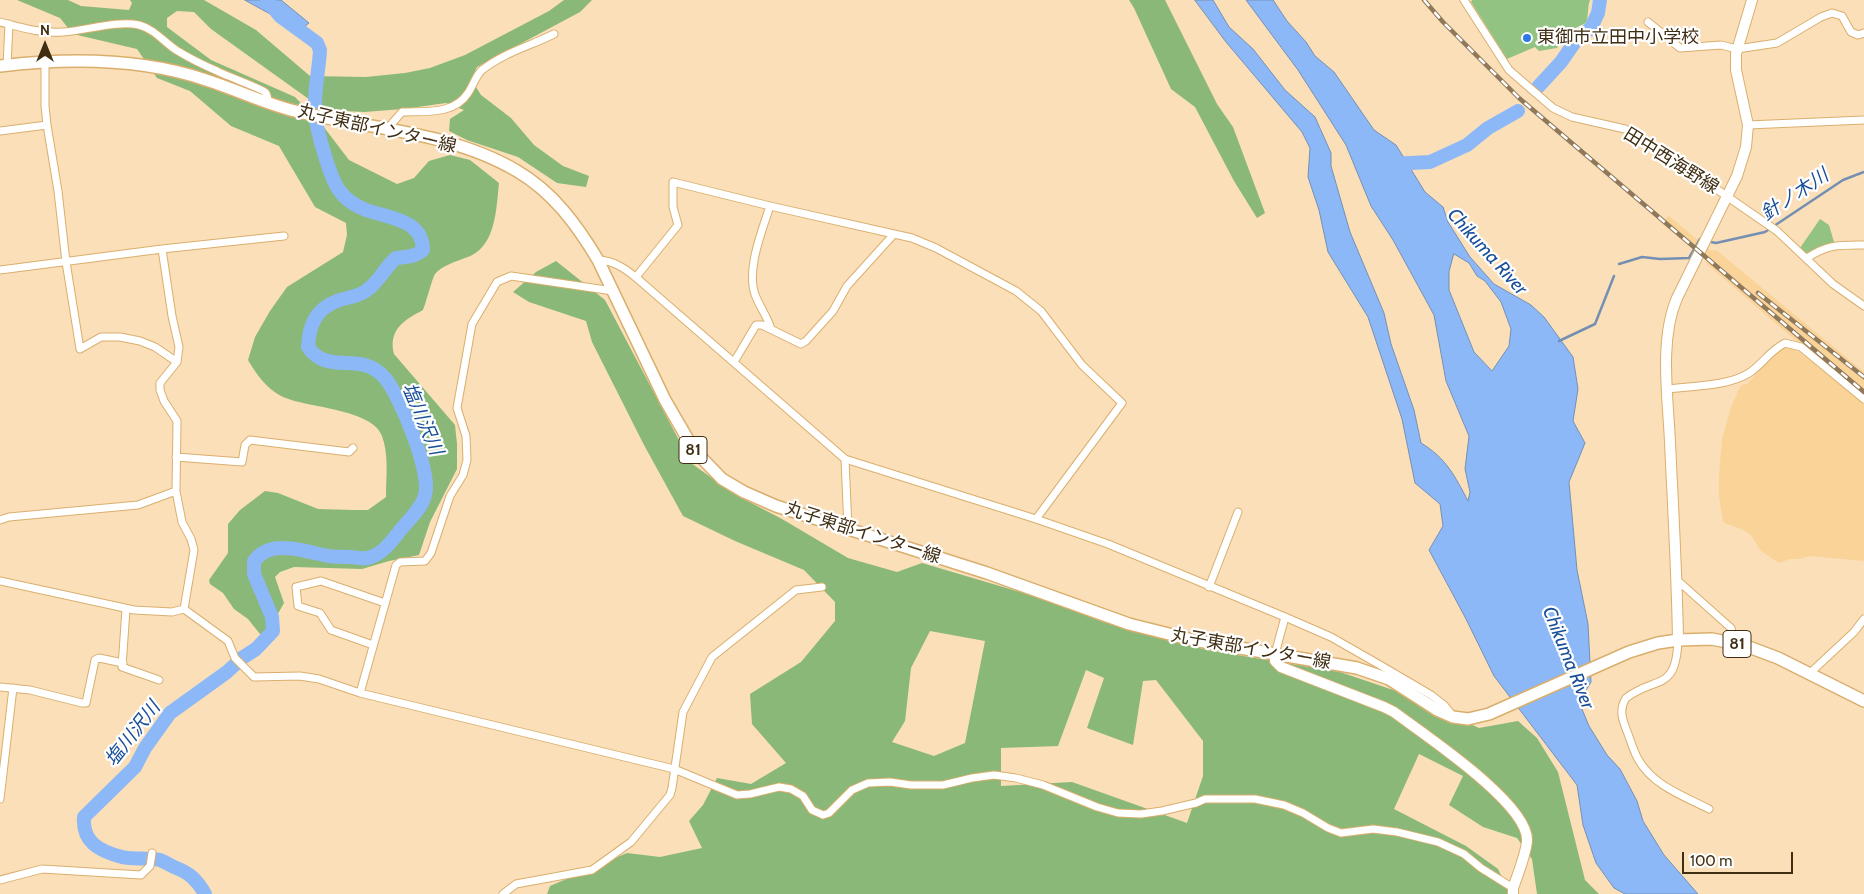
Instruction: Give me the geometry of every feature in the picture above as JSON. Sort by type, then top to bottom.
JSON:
[{"type":"main road","name":"丸子東部インター線","points":[[3,66],[45,62],[93,61],[161,69],[206,80],[300,113],[387,129],[460,147],[493,159],[517,171],[556,201],[580,230],[598,260],[680,427],[694,450],[709,468],[729,484],[754,497],[979,570],[1129,624],[1184,638],[1341,664],[1369,671],[1389,679],[1437,710],[1453,717],[1476,718],[1504,708],[1647,646],[1678,640],[1712,639],[1746,646],[1778,658],[1864,701]]},
{"type":"street","name":"田中西海野線","points":[[1464,0],[1509,70],[1553,108],[1572,117],[1625,129],[1647,141],[1777,231],[1833,284],[1864,306]]},
{"type":"street","points":[[1709,809],[1662,786],[1649,773],[1638,760],[1621,714],[1626,698],[1666,678],[1676,661],[1678,640],[1677,580],[1667,347],[1672,311],[1737,176],[1746,147],[1748,125],[1736,70],[1737,49],[1752,0]]},
{"type":"street","points":[[1648,22],[1680,48],[1721,45],[1737,49],[1777,43],[1821,17],[1832,13],[1842,16],[1851,32],[1858,35],[1864,32]]},
{"type":"street","points":[[0,22],[53,32],[65,32],[91,27],[140,25],[158,34],[175,49],[188,57],[264,91],[268,96],[268,103]]},
{"type":"street","points":[[3,66],[9,24]]},
{"type":"street","points":[[387,129],[402,112],[450,109],[461,102],[480,71],[505,56],[554,34]]},
{"type":"street","points":[[45,62],[46,126],[58,191],[66,262],[80,349],[101,336],[120,336],[155,347],[176,362]]},
{"type":"street","points":[[1748,125],[1864,120]]},
{"type":"street","points":[[0,131],[46,126]]},
{"type":"street","points":[[636,277],[678,225],[673,207],[673,182],[912,238],[936,248],[1016,291],[1041,312],[1082,365],[1122,403],[1036,519]]},
{"type":"street","points":[[770,206],[753,262],[753,288],[771,329]]},
{"type":"street","points":[[734,362],[756,325],[762,325],[801,344],[806,341],[833,311],[847,286],[894,234]]},
{"type":"street","points":[[0,270],[162,249],[284,236]]},
{"type":"street","points":[[1807,258],[1821,249],[1838,245],[1864,245]]},
{"type":"street","points":[[162,249],[172,316],[179,347],[176,362],[160,383],[160,390],[164,401],[177,421],[176,492],[182,522],[192,538],[194,550],[184,609]]},
{"type":"street","points":[[598,260],[616,263],[636,277],[845,459],[1036,519],[1108,544],[1285,617],[1331,637],[1417,686],[1444,705],[1453,717]]},
{"type":"street","points":[[360,693],[396,565],[400,562],[425,561],[431,553],[450,496],[463,475],[468,452],[464,425],[457,408],[472,324],[497,282],[511,276],[613,291]]},
{"type":"street","points":[[1668,389],[1732,380],[1749,373],[1767,355],[1786,343],[1801,347],[1864,399]]},
{"type":"street","points":[[176,457],[242,462],[245,445],[250,440],[349,452],[353,448]]},
{"type":"street","points":[[845,459],[848,529]]},
{"type":"street","points":[[0,520],[9,517],[138,505],[176,492]]},
{"type":"street","points":[[1209,587],[1238,512]]},
{"type":"street","points":[[1677,580],[1731,628],[1734,643]]},
{"type":"street","points":[[0,581],[126,609],[172,612],[184,609]]},
{"type":"street","points":[[373,645],[331,630],[320,612],[298,606],[296,586],[320,581],[385,603]]},
{"type":"street","points":[[503,894],[516,884],[592,870],[631,842],[670,795],[683,712],[712,657],[796,590],[822,588]]},
{"type":"street","points":[[126,609],[122,667],[159,680]]},
{"type":"street","points":[[184,609],[228,641],[235,658],[254,677],[300,676],[319,679],[360,693],[674,769],[737,795],[779,787],[791,788],[803,796],[812,810],[823,815],[829,813],[852,790],[868,783],[890,782],[911,785],[943,785],[994,775],[1043,785],[1097,807],[1118,813],[1141,814],[1162,811],[1205,799],[1255,799],[1284,805],[1341,833],[1381,830],[1438,842],[1464,854],[1513,891],[1527,841],[1522,823],[1513,809],[1463,763],[1394,712],[1281,667],[1276,661],[1275,654],[1285,617]]},
{"type":"street","points":[[1809,674],[1854,632],[1864,619]]},
{"type":"street","points":[[0,686],[86,702],[96,660],[99,658],[123,663]]},
{"type":"street","points":[[0,799],[13,688]]},
{"type":"street","points":[[0,880],[42,868],[141,875],[150,866],[152,853]]},
{"type":"shaded area","points":[[1669,216],[1711,251],[1716,250],[1864,372],[1864,396],[1781,328],[1707,264],[1706,259],[1661,223]]},
{"type":"shaded area","points":[[1786,346],[1806,357],[1864,404],[1864,561],[1810,556],[1779,563],[1761,551],[1750,534],[1723,521],[1719,497],[1719,475],[1722,439],[1731,407],[1741,385],[1747,384],[1774,354]]},
{"type":"green space","points":[[17,0],[68,0],[81,6],[129,10],[132,3],[130,0],[204,0],[256,30],[310,76],[366,77],[430,68],[465,55],[549,11],[564,0],[592,0],[580,12],[477,67],[471,79],[481,95],[511,118],[534,145],[563,166],[589,176],[586,187],[557,183],[518,157],[467,140],[449,131],[450,119],[464,110],[446,103],[364,112],[324,110],[211,29],[194,12],[177,11],[167,18],[167,27],[211,60],[295,97],[323,126],[349,160],[397,184],[414,178],[429,161],[450,155],[470,160],[499,183],[495,216],[489,237],[483,246],[475,253],[449,264],[435,274],[423,310],[404,322],[393,338],[394,354],[455,425],[457,469],[430,522],[419,555],[362,569],[294,567],[280,572],[275,577],[284,603],[267,633],[260,634],[248,619],[234,609],[223,593],[210,584],[209,580],[228,553],[228,524],[240,510],[265,491],[278,493],[318,509],[368,510],[386,497],[386,451],[382,436],[376,427],[352,414],[281,396],[270,389],[248,360],[255,337],[287,287],[343,252],[347,235],[346,223],[315,207],[279,146],[231,126],[190,91],[157,78],[137,49],[73,34],[60,18]]},
{"type":"green space","points":[[1129,0],[1165,0],[1217,104],[1233,127],[1265,213],[1257,218],[1234,181],[1195,107],[1171,89]]},
{"type":"green space","name":"東御市立田中小学校","points":[[1472,0],[1590,0],[1586,23],[1573,29],[1557,48],[1539,51],[1535,47],[1507,59],[1471,2]]},
{"type":"green space","points":[[1820,219],[1829,225],[1834,242],[1831,246],[1807,256],[1800,248]]},
{"type":"green space","points":[[556,261],[605,300],[691,463],[734,494],[782,519],[848,558],[897,572],[922,563],[1037,597],[1103,622],[1207,650],[1340,672],[1405,694],[1479,728],[1518,721],[1537,738],[1558,772],[1585,880],[1599,894],[1537,894],[1532,859],[1517,838],[1483,827],[1449,805],[1463,776],[1419,754],[1394,809],[1466,846],[1498,869],[1510,894],[547,894],[550,886],[627,853],[660,857],[702,848],[689,821],[703,805],[717,778],[751,784],[786,763],[752,724],[750,694],[801,662],[835,621],[835,602],[804,570],[735,541],[683,516],[644,445],[592,342],[586,321],[529,302],[513,292],[536,272]],"holes":[[[930,631],[985,641],[965,743],[934,756],[892,742],[905,721],[911,668]],[[1086,670],[1104,678],[1087,728],[1133,745],[1143,681],[1156,680],[1203,741],[1203,776],[1187,823],[1072,782],[1001,786],[1001,748],[1058,746]]]},
{"type":"water","points":[[245,0],[281,0],[309,23],[300,30]]},
{"type":"water","name":"Chikuma River","points":[[1195,0],[1213,0],[1229,27],[1253,49],[1285,90],[1315,117],[1331,153],[1331,166],[1350,232],[1384,313],[1391,344],[1414,410],[1421,443],[1443,461],[1468,501],[1470,492],[1465,469],[1469,436],[1446,381],[1434,315],[1393,240],[1371,206],[1346,145],[1298,70],[1246,0],[1273,0],[1315,56],[1334,72],[1374,130],[1396,145],[1425,192],[1443,207],[1448,222],[1470,257],[1494,284],[1531,305],[1544,317],[1573,357],[1578,389],[1573,421],[1585,443],[1569,482],[1577,570],[1588,624],[1591,682],[1579,702],[1589,726],[1607,755],[1620,769],[1637,801],[1643,821],[1664,855],[1698,894],[1625,894],[1614,888],[1596,863],[1583,825],[1577,785],[1494,676],[1429,550],[1443,526],[1440,504],[1415,483],[1402,419],[1368,317],[1328,252],[1319,210],[1308,177],[1310,148],[1302,132],[1226,42]],"holes":[[[1454,254],[1469,263],[1477,276],[1485,281],[1501,302],[1511,329],[1509,346],[1492,371],[1474,352],[1449,290],[1449,272]]]},
{"type":"waterway","name":"塩川沢川","points":[[205,894],[189,874],[162,861],[122,857],[99,848],[89,839],[86,833],[84,817],[135,767],[145,748],[170,713],[256,649],[273,631],[272,617],[254,574],[254,561],[257,557],[269,550],[283,548],[334,557],[369,558],[383,550],[418,510],[425,495],[426,484],[424,470],[413,435],[399,401],[385,378],[365,365],[325,360],[316,356],[308,347],[312,325],[324,308],[337,301],[357,296],[364,292],[375,283],[396,258],[414,255],[423,250],[421,240],[411,226],[403,221],[362,208],[341,193],[335,184],[320,139],[315,110],[320,50],[317,43],[280,16],[267,0]]},
{"type":"waterway","points":[[1538,87],[1561,62],[1577,39],[1591,28],[1598,13],[1600,0]]},
{"type":"waterway","points":[[1391,164],[1430,162],[1467,145],[1488,128],[1518,111]]},
{"type":"waterway","name":"針ノ木川","points":[[1711,242],[1716,243],[1765,232],[1843,180],[1864,172]]},
{"type":"waterway","name":"針ノ木川","points":[[1619,264],[1642,257],[1660,259],[1689,258],[1700,239]]},
{"type":"waterway","name":"針ノ木川","points":[[1559,341],[1595,324],[1614,276]]},
{"type":"railway","points":[[1424,0],[1443,22],[1519,98],[1864,392]]},
{"type":"railway","points":[[1758,293],[1864,377]]},
{"type":"place","name":"東御市立田中小学校","points":[[1527,38]]}]
